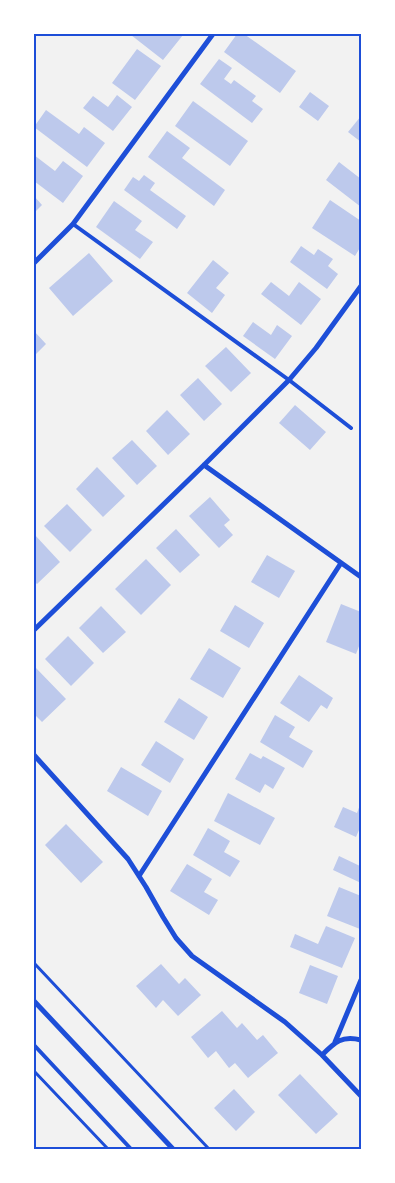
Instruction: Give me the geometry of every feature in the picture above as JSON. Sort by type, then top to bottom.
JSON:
[{"type":"street","points":[[34,263],[73,224],[213,34]]},
{"type":"street","points":[[34,630],[289,380],[316,348],[361,286]]},
{"type":"street","points":[[204,464],[361,576]]},
{"type":"street","points":[[139,876],[342,563]]},
{"type":"street","points":[[34,755],[128,859],[176,938],[192,956],[286,1022],[322,1055],[361,1096]]},
{"type":"street","points":[[322,1055],[335,1042],[361,980]]},
{"type":"street","points":[[34,1001],[173,1149]]},
{"type":"street","points":[[335,1042],[352,1037],[361,1040]]},
{"type":"lane","points":[[73,224],[289,380],[351,428]]},
{"type":"lane","points":[[34,1045],[131,1149]]},
{"type":"path","points":[[34,963],[210,1149]]},
{"type":"path","points":[[34,1070],[108,1149]]},
{"type":"building","points":[[132,34],[180,34],[183,35],[163,60]]},
{"type":"building","points":[[237,34],[244,34],[296,71],[280,93],[224,52]]},
{"type":"building","points":[[137,49],[161,66],[135,100],[112,83]]},
{"type":"building","points":[[219,59],[232,68],[224,79],[231,84],[234,80],[256,96],[252,101],[263,109],[252,123],[200,84]]},
{"type":"building","points":[[310,92],[329,106],[318,121],[299,107]]},
{"type":"building","points":[[117,95],[132,107],[113,131],[83,108],[93,96],[108,107]]},
{"type":"building","points":[[193,101],[248,141],[230,166],[175,126]]},
{"type":"building","points":[[46,110],[79,134],[84,127],[105,143],[87,167],[34,127]]},
{"type":"building","points":[[361,116],[361,142],[348,132]]},
{"type":"building","points":[[167,131],[190,148],[182,158],[225,190],[214,206],[148,157]]},
{"type":"building","points":[[34,155],[55,171],[63,161],[83,176],[63,203],[34,181]]},
{"type":"building","points":[[339,162],[361,179],[361,207],[326,180]]},
{"type":"building","points":[[144,175],[155,183],[150,190],[186,216],[177,229],[124,190],[133,177],[139,181]]},
{"type":"building","points":[[34,196],[42,205],[34,213]]},
{"type":"building","points":[[330,200],[361,221],[361,246],[355,256],[312,228]]},
{"type":"building","points":[[114,201],[142,221],[135,230],[153,242],[140,259],[96,227]]},
{"type":"building","points":[[301,246],[314,255],[318,249],[333,259],[328,266],[338,274],[327,289],[290,262]]},
{"type":"building","points":[[89,253],[113,281],[73,316],[49,288]]},
{"type":"building","points":[[213,260],[229,273],[216,288],[225,295],[212,313],[187,293]]},
{"type":"building","points":[[271,282],[289,296],[299,282],[321,299],[301,325],[261,294]]},
{"type":"building","points":[[253,322],[271,335],[277,325],[292,336],[275,359],[243,336]]},
{"type":"building","points":[[34,331],[46,344],[34,356]]},
{"type":"building","points":[[226,347],[251,373],[231,392],[205,366]]},
{"type":"building","points":[[198,378],[222,404],[204,421],[180,395]]},
{"type":"building","points":[[295,405],[326,432],[310,450],[279,423]]},
{"type":"building","points":[[167,410],[190,434],[168,455],[146,431]]},
{"type":"building","points":[[132,440],[157,466],[137,485],[112,458]]},
{"type":"building","points":[[97,467],[125,496],[103,517],[76,489]]},
{"type":"building","points":[[210,497],[230,520],[224,525],[233,535],[219,548],[189,516]]},
{"type":"building","points":[[67,504],[92,530],[70,552],[44,526]]},
{"type":"building","points":[[176,529],[200,555],[180,573],[156,548]]},
{"type":"building","points":[[34,534],[60,562],[37,584],[34,581]]},
{"type":"building","points":[[267,555],[295,571],[279,598],[251,582]]},
{"type":"building","points":[[146,559],[171,585],[141,615],[115,589]]},
{"type":"building","points":[[341,604],[361,612],[361,641],[356,654],[326,642]]},
{"type":"building","points":[[235,605],[264,623],[249,648],[220,631]]},
{"type":"building","points":[[101,606],[126,632],[103,653],[79,628]]},
{"type":"building","points":[[68,636],[94,663],[71,686],[45,659]]},
{"type":"building","points":[[209,648],[241,668],[223,698],[190,679]]},
{"type":"building","points":[[36,668],[66,699],[42,722],[34,714],[34,670]]},
{"type":"building","points":[[299,675],[333,698],[327,709],[321,705],[309,722],[280,703]]},
{"type":"building","points":[[179,698],[208,717],[194,740],[164,722]]},
{"type":"building","points":[[275,715],[295,727],[289,737],[313,751],[303,768],[260,742]]},
{"type":"building","points":[[156,741],[184,759],[170,783],[141,765]]},
{"type":"building","points":[[250,753],[261,759],[263,756],[285,768],[273,789],[265,784],[260,793],[235,779]]},
{"type":"building","points":[[121,767],[162,791],[148,816],[107,791]]},
{"type":"building","points":[[228,793],[275,818],[260,845],[214,821]]},
{"type":"building","points":[[361,802],[361,831],[359,830],[356,837],[334,827],[343,807],[357,813]]},
{"type":"building","points":[[66,824],[103,862],[81,883],[45,845]]},
{"type":"building","points":[[208,828],[230,841],[224,852],[240,861],[230,877],[193,855]]},
{"type":"building","points":[[339,856],[360,866],[361,862],[361,883],[333,870]]},
{"type":"building","points":[[187,864],[212,879],[204,892],[218,900],[209,915],[170,891]]},
{"type":"building","points":[[339,887],[361,896],[360,929],[327,916]]},
{"type":"building","points":[[326,926],[355,938],[342,968],[290,947],[295,934],[318,944]]},
{"type":"building","points":[[161,964],[179,984],[185,978],[201,995],[178,1016],[163,1000],[156,1008],[136,986]]},
{"type":"building","points":[[310,965],[338,976],[327,1004],[299,993]]},
{"type":"building","points":[[222,1011],[237,1028],[242,1023],[257,1040],[263,1035],[278,1053],[248,1078],[235,1063],[229,1068],[216,1051],[208,1058],[191,1037]]},
{"type":"building","points":[[300,1074],[338,1114],[316,1134],[278,1095]]},
{"type":"building","points":[[234,1089],[255,1112],[236,1131],[214,1108]]}]
